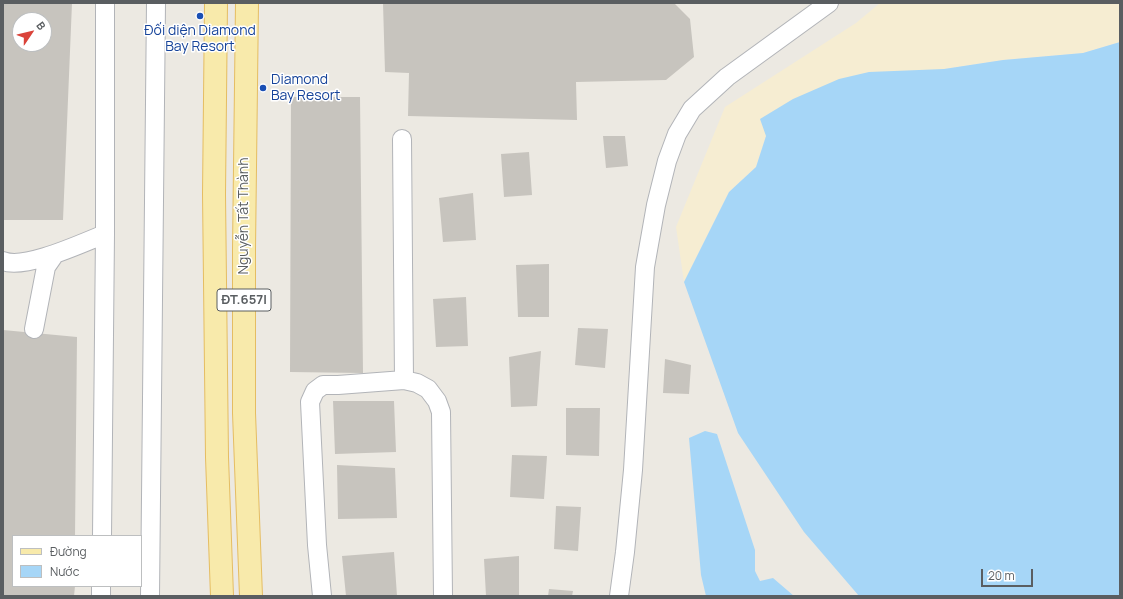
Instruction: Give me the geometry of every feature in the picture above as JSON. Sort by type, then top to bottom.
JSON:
[{"type":"main road","name":"Nguyễn Tất Thành","points":[[216,3],[214,194],[217,457],[222,596]]},
{"type":"main road","name":"Nguyễn Tất Thành","points":[[247,3],[244,405],[251,596]]},
{"type":"lane","points":[[102,535],[105,234],[105,3]]},
{"type":"lane","points":[[150,596],[156,3]]},
{"type":"lane","points":[[619,596],[633,470],[645,267],[656,205],[667,161],[677,134],[692,109],[727,77],[829,3]]},
{"type":"lane","points":[[402,139],[404,380]]},
{"type":"lane","points":[[3,260],[7,262],[44,258],[105,234]]},
{"type":"lane","points":[[34,329],[46,267],[54,254]]},
{"type":"lane","points":[[322,596],[317,544],[310,402],[315,391],[323,385],[404,380],[417,383],[428,389],[437,401],[441,412],[443,596]]},
{"type":"sand","points":[[880,3],[1120,3],[1120,42],[1083,53],[1003,60],[944,69],[766,136],[756,167],[729,192],[684,282],[676,227],[725,107],[856,23]]},
{"type":"water","points":[[1120,42],[1120,596],[859,596],[804,532],[738,433],[684,282],[729,192],[756,167],[766,136],[760,119],[793,99],[839,79],[869,72],[944,69],[1003,60],[1083,53]]},
{"type":"water","points":[[705,431],[717,434],[755,550],[755,571],[760,581],[773,578],[794,596],[706,596],[701,575],[689,438]]},
{"type":"building","points":[[3,3],[72,3],[63,220],[3,220]]},
{"type":"building","points":[[383,3],[674,3],[690,19],[694,57],[666,80],[576,82],[577,120],[408,116],[409,73],[385,72]]},
{"type":"building","points":[[291,97],[360,97],[363,373],[290,372]]},
{"type":"building","points":[[603,136],[625,136],[628,166],[606,168]]},
{"type":"building","points":[[529,152],[532,195],[504,197],[501,154]]},
{"type":"building","points":[[473,193],[476,240],[443,242],[439,198]]},
{"type":"building","points":[[549,264],[549,317],[518,317],[516,265]]},
{"type":"building","points":[[466,297],[468,346],[436,347],[433,299]]},
{"type":"building","points":[[578,328],[608,329],[605,368],[575,365]]},
{"type":"building","points":[[3,330],[77,337],[75,535],[12,535],[12,587],[75,587],[74,596],[4,596]]},
{"type":"building","points":[[541,351],[537,406],[511,407],[509,357]]},
{"type":"building","points":[[665,359],[691,365],[689,394],[663,393]]},
{"type":"building","points":[[333,401],[394,401],[396,452],[335,454]]},
{"type":"building","points":[[566,408],[600,408],[599,456],[566,455]]},
{"type":"building","points":[[512,455],[547,456],[544,499],[510,497]]},
{"type":"building","points":[[337,465],[395,468],[397,518],[338,519]]},
{"type":"building","points":[[556,506],[581,507],[578,551],[554,549]]},
{"type":"building","points":[[394,552],[397,596],[346,596],[342,556]]},
{"type":"building","points":[[519,556],[519,596],[486,596],[484,559]]},
{"type":"building","points":[[549,589],[573,591],[572,596],[548,596]]},
{"type":"place","name":"Đối diện Diamond Bay Resort","points":[[200,16]]},
{"type":"place","name":"Diamond Bay Resort","points":[[263,88]]}]
